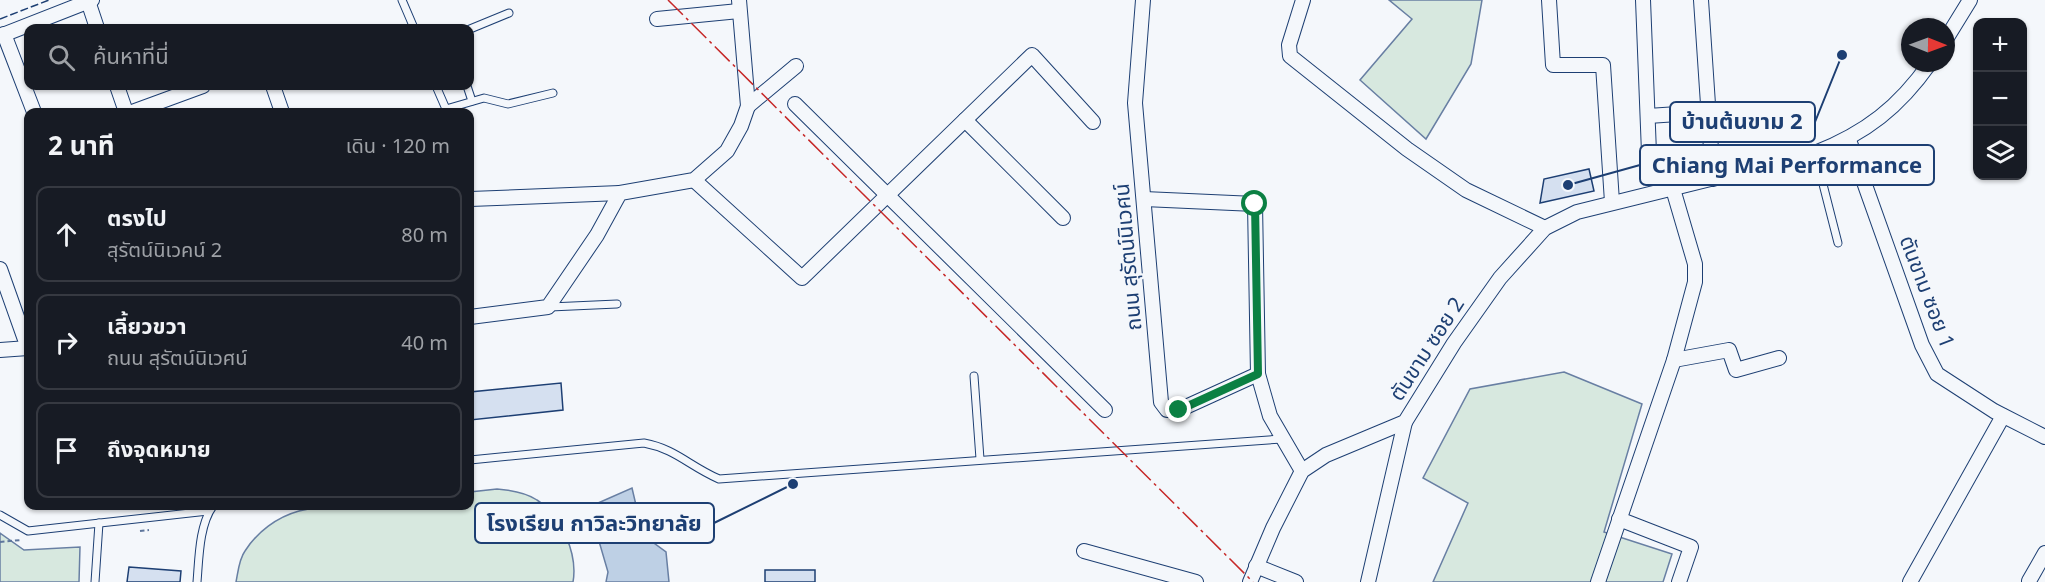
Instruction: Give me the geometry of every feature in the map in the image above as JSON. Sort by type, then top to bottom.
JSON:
[{"type":"street","name":"ถนน สุรัตน์นิเวศน์","points":[[1143,0],[1135,103],[1161,402],[1167,410],[1179,410],[1258,374]]},
{"type":"street","points":[[1303,0],[1289,45],[1290,56],[1407,149],[1466,190],[1545,228],[1577,212],[1612,201],[1673,189],[1815,153],[1849,140],[1898,102],[1923,72]]},
{"type":"street","points":[[1549,0],[1553,65],[1603,65],[1612,201]]},
{"type":"street","points":[[1643,0],[1649,153]]},
{"type":"street","points":[[1701,0],[1713,179]]},
{"type":"street","points":[[1955,24],[1970,0]]},
{"type":"street","points":[[30,24],[90,1],[96,24]]},
{"type":"street","points":[[474,200],[620,193],[694,180],[727,151],[741,126],[748,106],[739,5],[657,19]]},
{"type":"street","points":[[24,26],[2,35],[24,88]]},
{"type":"street","points":[[694,180],[802,278],[1032,56],[1093,122]]},
{"type":"street","points":[[748,106],[796,66]]},
{"type":"street","points":[[25,90],[32,108]]},
{"type":"street","points":[[118,90],[125,108]]},
{"type":"street","points":[[143,108],[192,90]]},
{"type":"street","points":[[274,90],[281,108]]},
{"type":"street","points":[[795,104],[1106,410]]},
{"type":"street","points":[[1648,116],[1708,112]]},
{"type":"street","points":[[965,120],[1063,218]]},
{"type":"street","name":"ตันขาม ซอย 1","points":[[1849,140],[1922,345],[1937,374],[2003,416],[2045,437]]},
{"type":"street","points":[[1598,582],[1674,360],[1695,282],[1695,264],[1673,189]]},
{"type":"street","points":[[474,316],[548,307],[597,235],[620,193]]},
{"type":"street","points":[[1144,199],[1255,204],[1258,374],[1270,416],[1302,471],[1250,582]]},
{"type":"street","name":"ตันขาม ซอย 2","points":[[1302,471],[1326,455],[1406,422],[1454,343],[1500,278],[1545,228]]},
{"type":"street","points":[[0,269],[24,337]]},
{"type":"street","points":[[0,351],[24,348]]},
{"type":"street","points":[[1674,360],[1729,350],[1736,370],[1779,358]]},
{"type":"street","points":[[1910,582],[2003,416]]},
{"type":"street","points":[[1368,582],[1406,422]]},
{"type":"street","points":[[1619,519],[1691,548],[1679,582]]},
{"type":"street","points":[[1084,551],[1196,582]]},
{"type":"street","points":[[2029,581],[2045,553]]},
{"type":"street","points":[[1256,566],[1296,582]]},
{"type":"lane","points":[[402,0],[412,24]]},
{"type":"lane","points":[[474,27],[509,13]]},
{"type":"lane","points":[[438,90],[446,108]]},
{"type":"lane","points":[[468,90],[472,101]]},
{"type":"lane","points":[[449,108],[483,98],[508,104],[553,93]]},
{"type":"lane","points":[[1815,153],[1838,243]]},
{"type":"lane","points":[[548,307],[617,304]]},
{"type":"lane","points":[[974,376],[980,459]]},
{"type":"lane","points":[[474,460],[644,443],[666,447],[701,471],[719,479],[1282,439]]},
{"type":"lane","points":[[0,515],[28,531],[196,510]]},
{"type":"lane","points":[[197,582],[200,551],[210,510]]},
{"type":"lane","points":[[95,582],[99,523]]},
{"type":"shaded area","points":[[1389,0],[1482,0],[1471,64],[1426,139],[1360,80],[1412,19]]},
{"type":"shaded area","points":[[1564,372],[1642,404],[1604,532],[1672,554],[1663,582],[1433,582],[1468,503],[1423,478],[1470,389]]},
{"type":"shaded area","points":[[497,489],[517,492],[532,497],[546,507],[566,536],[573,559],[573,582],[236,582],[241,558],[250,544],[268,526],[283,517],[304,510],[474,510],[474,492]]},
{"type":"shaded area","points":[[0,533],[24,550],[80,547],[79,582],[0,582]]},
{"type":"water","points":[[632,488],[643,535],[666,552],[669,582],[606,582],[608,572],[589,507]]},
{"type":"building","points":[[1589,169],[1594,191],[1540,203],[1544,179]]},
{"type":"building","points":[[561,383],[563,410],[474,420],[474,392]]},
{"type":"building","points":[[129,567],[181,571],[180,582],[127,582]]},
{"type":"building","points":[[765,570],[815,570],[815,582],[765,582]]},
{"type":"fence","points":[[0,19],[49,0]]},
{"type":"power","points":[[668,0],[1253,582]]},
{"type":"place","name":"บ้านต้นขาม 2","points":[[1842,55]]},
{"type":"place","name":"Chiang Mai Performance","points":[[1568,185]]},
{"type":"place","name":"โรงเรียน กาวิละวิทยาลัย","points":[[793,484]]},
{"type":"route","points":[[1179,410],[1258,374],[1255,204]]}]
